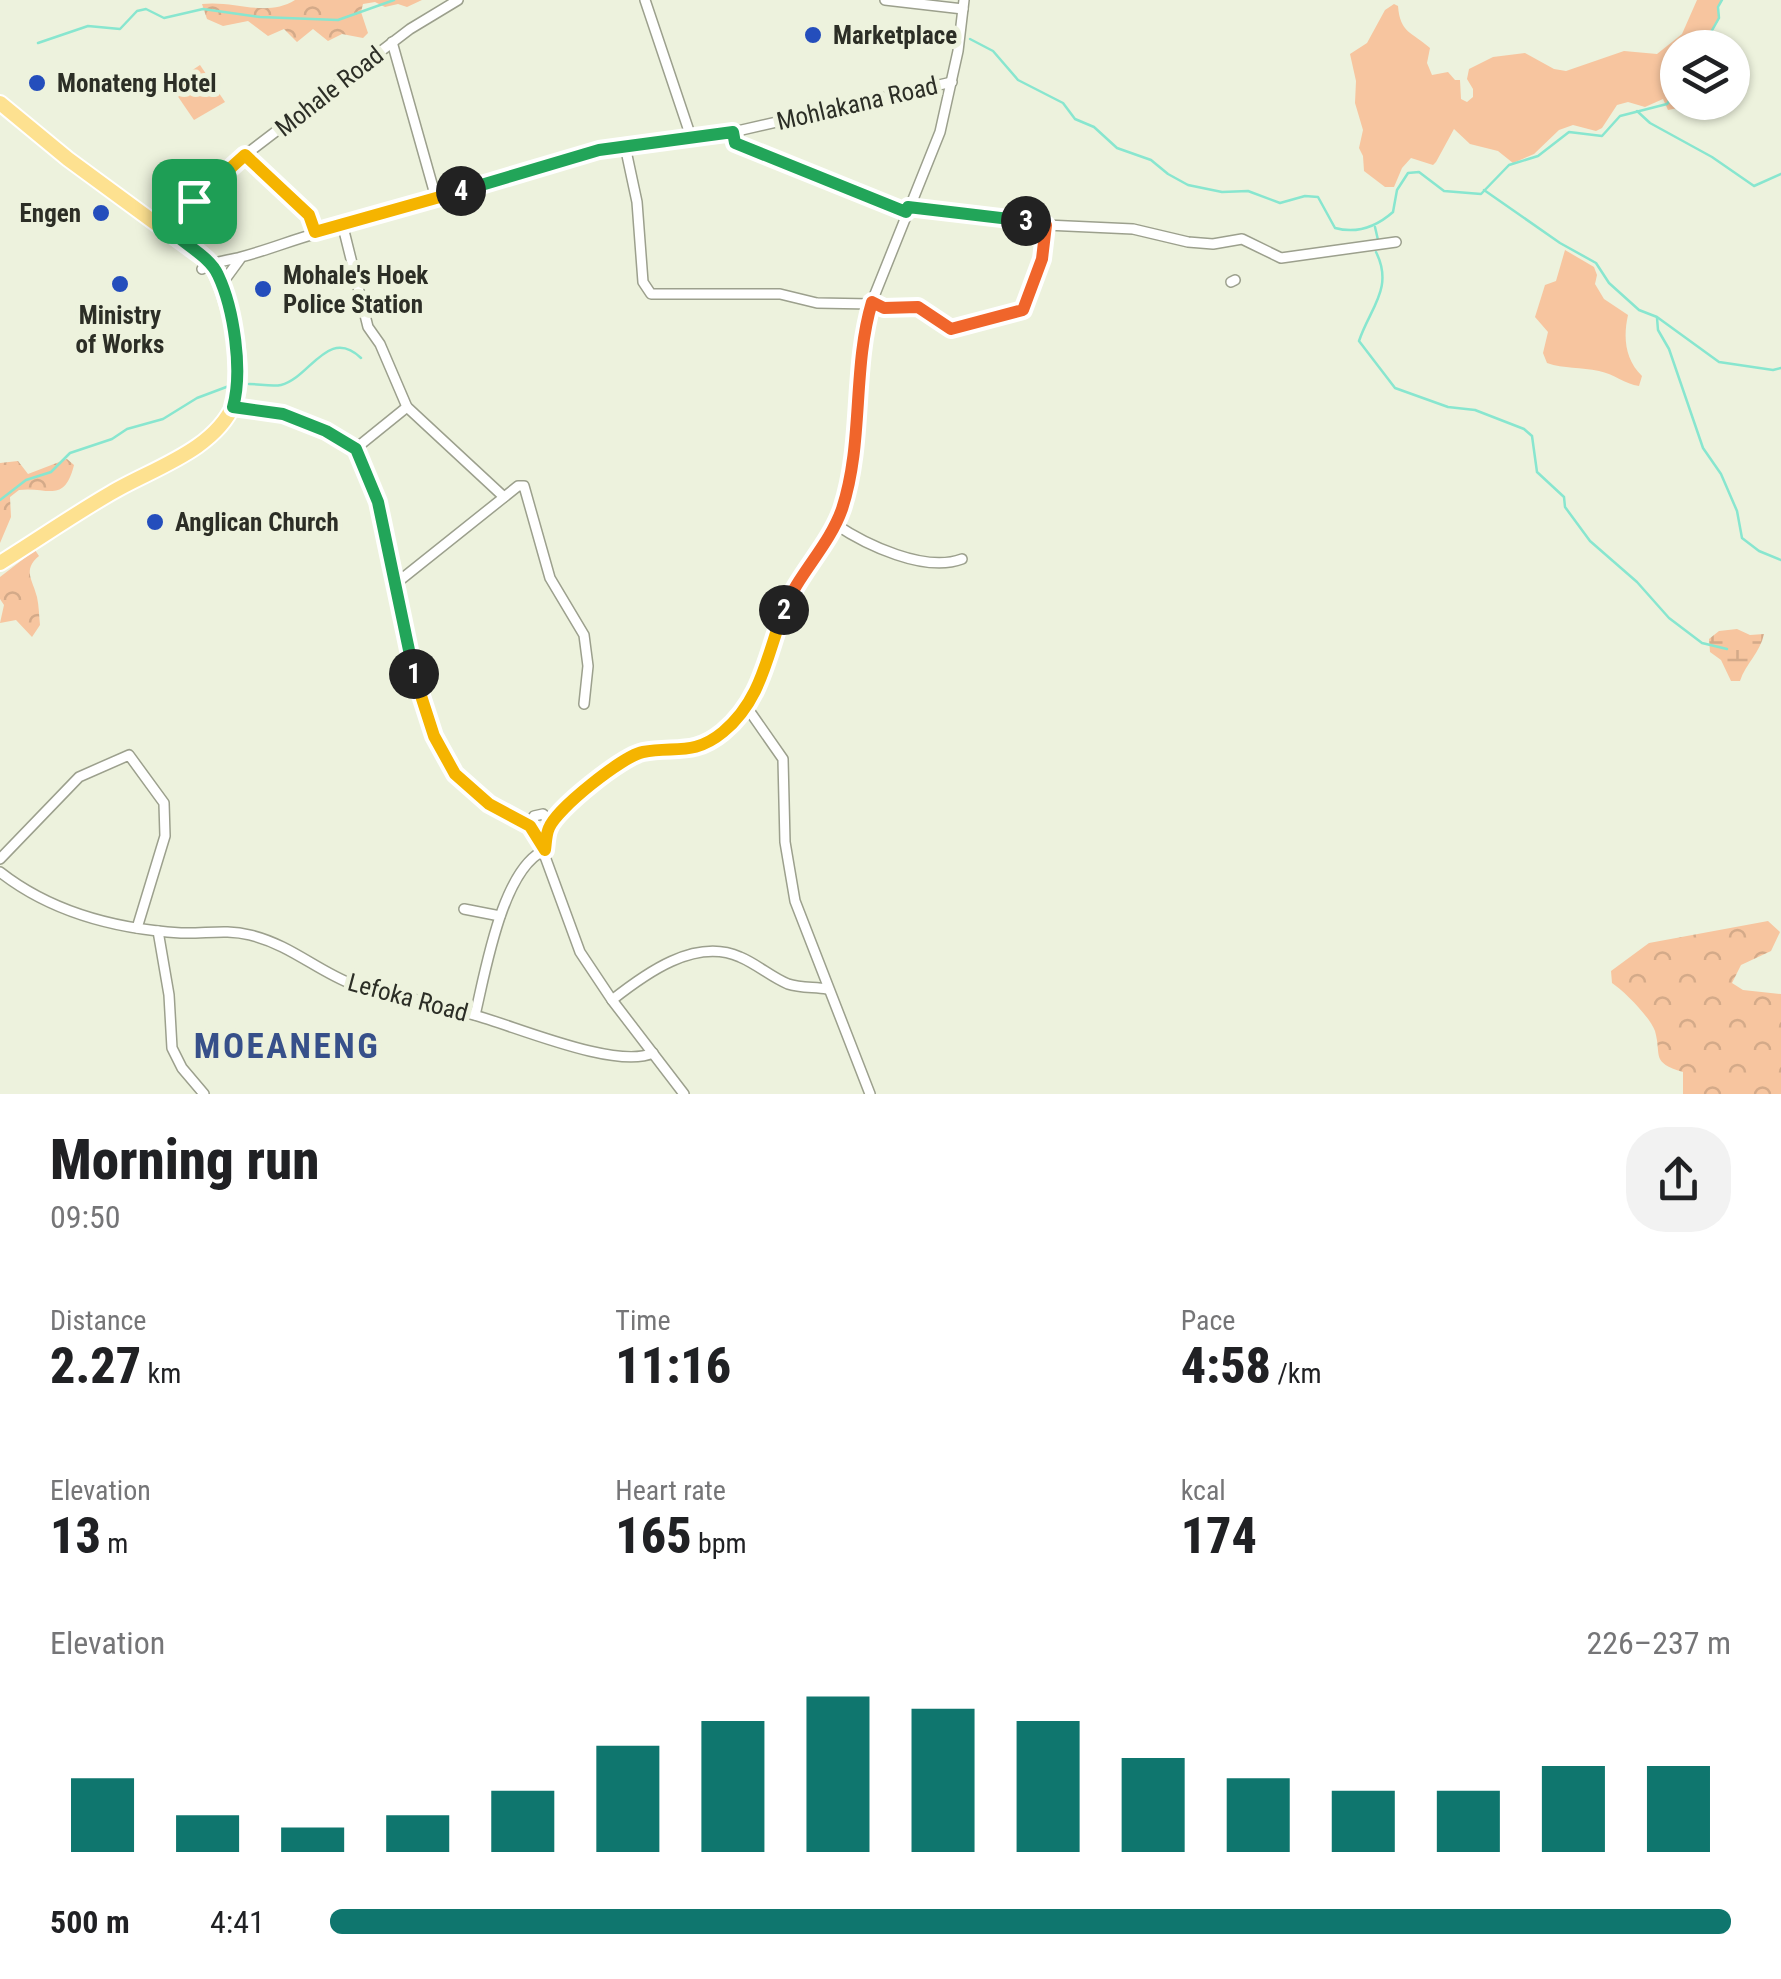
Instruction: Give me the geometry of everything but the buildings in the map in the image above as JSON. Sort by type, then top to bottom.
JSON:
[{"type":"main road","points":[[0,103],[220,277],[236,337],[237,392],[233,407],[192,449],[113,492],[0,562]]},
{"type":"main road","points":[[178,237],[181,213]]},
{"type":"main road","points":[[163,229],[178,237],[206,266]]},
{"type":"street","name":"Mohale Road","points":[[163,229],[245,155],[392,42],[458,0]]},
{"type":"street","points":[[644,0],[691,137]]},
{"type":"street","points":[[536,822],[571,802],[635,754],[678,752],[722,733],[746,706],[765,671],[788,598],[835,524],[849,483],[871,303],[940,132],[964,4],[885,0]]},
{"type":"street","points":[[392,42],[436,198]]},
{"type":"street","name":"Mohlakana Road","points":[[206,266],[599,150],[733,132],[952,82]]},
{"type":"street","points":[[733,132],[735,143],[906,210],[1046,225],[1133,229],[1188,242],[1213,244],[1242,239],[1281,258],[1396,242]]},
{"type":"street","points":[[625,146],[637,202],[644,282],[651,294],[780,294],[817,303],[918,307],[951,329],[1023,310],[1042,259],[1046,225]]},
{"type":"street","points":[[245,155],[309,215],[315,232]]},
{"type":"street","points":[[343,226],[368,327],[380,344],[407,406],[504,497]]},
{"type":"street","points":[[220,285],[240,258]]},
{"type":"street","points":[[356,449],[407,406]]},
{"type":"street","points":[[233,407],[283,414],[326,431],[356,449],[378,502],[420,694],[444,755],[470,790],[516,817],[548,827]]},
{"type":"street","points":[[394,585],[518,486],[524,486],[550,578],[584,634],[588,666],[584,704]]},
{"type":"street","points":[[835,524],[860,541],[905,557],[950,564],[962,559]]},
{"type":"street","points":[[746,706],[782,760],[785,842],[795,901],[870,1094]]},
{"type":"street","points":[[0,859],[79,777],[129,754],[164,803],[164,836],[136,928]]},
{"type":"street","points":[[475,1015],[500,916],[529,862],[545,850],[548,827],[571,802]]},
{"type":"street","points":[[536,822],[548,827]]},
{"type":"street","points":[[536,822],[580,952],[684,1094]]},
{"type":"street","name":"Lefoka Road","points":[[0,872],[62,908],[115,925],[158,932],[220,930],[250,935],[307,958],[354,985],[616,1056],[641,1058],[653,1053]]},
{"type":"street","points":[[464,909],[500,916]]},
{"type":"street","points":[[158,932],[169,995],[172,1048],[182,1068],[204,1094]]},
{"type":"street","points":[[612,1000],[656,970],[690,954],[710,952],[739,956],[790,984],[827,988]]},
{"type":"green space","points":[[295,0],[422,0],[407,7],[363,4],[361,12],[368,33],[363,38],[342,34],[328,41],[313,29],[297,42],[284,29],[268,36],[248,21],[223,26],[207,19],[202,4],[273,8]]},
{"type":"green space","points":[[1697,0],[1722,0],[1712,30],[1684,30]]},
{"type":"green space","points":[[1394,4],[1404,27],[1430,48],[1427,63],[1432,75],[1448,72],[1460,80],[1461,99],[1467,102],[1473,97],[1467,79],[1469,69],[1493,57],[1525,53],[1566,71],[1624,51],[1660,52],[1660,100],[1645,107],[1628,102],[1617,105],[1596,131],[1573,125],[1559,130],[1534,154],[1513,163],[1498,151],[1470,144],[1454,129],[1433,165],[1411,158],[1394,187],[1385,187],[1364,171],[1359,148],[1363,130],[1355,103],[1356,81],[1350,54],[1367,43],[1385,10]]},
{"type":"green space","points":[[200,65],[225,102],[194,120],[170,85]]},
{"type":"green space","points":[[1565,250],[1594,267],[1595,284],[1604,299],[1628,315],[1627,348],[1642,376],[1639,386],[1599,371],[1547,363],[1543,353],[1548,332],[1535,317],[1545,285],[1556,281]]},
{"type":"green space","points":[[67,459],[74,465],[60,489],[19,490],[10,497],[11,517],[0,543],[0,463],[18,461],[28,474]]},
{"type":"green space","points":[[35,550],[39,556],[30,575],[40,625],[32,637],[16,620],[0,623],[4,605],[0,599],[0,577]]},
{"type":"green space","points":[[1737,629],[1750,635],[1764,634],[1740,681],[1731,681],[1721,660],[1710,652],[1709,639],[1719,631]]},
{"type":"green space","points":[[1768,921],[1780,932],[1771,951],[1741,965],[1732,983],[1743,990],[1781,994],[1781,1094],[1683,1094],[1683,1072],[1661,1061],[1652,1025],[1612,983],[1611,971],[1649,943]]},
{"type":"waterway","points":[[38,43],[88,26],[120,29],[137,11],[146,9],[164,18],[203,9],[260,17],[338,20],[394,0]]},
{"type":"waterway","points":[[1712,30],[1722,0]]},
{"type":"waterway","points":[[970,39],[993,51],[1018,80],[1063,103],[1075,119],[1094,127],[1117,148],[1151,160],[1188,185],[1222,192],[1248,191],[1280,203],[1305,196],[1318,197],[1335,228],[1343,230],[1366,228],[1393,212],[1397,190],[1408,173],[1419,172],[1444,191],[1481,194],[1509,165],[1538,156],[1569,132],[1602,136],[1620,116],[1660,106]]},
{"type":"waterway","points":[[1637,111],[1650,123],[1712,157],[1754,186],[1781,174]]},
{"type":"waterway","points":[[1484,190],[1596,263],[1609,283],[1639,310],[1657,317],[1719,362],[1781,368]]},
{"type":"waterway","points":[[1375,227],[1378,240]]},
{"type":"waterway","points":[[1376,252],[1381,265],[1381,287],[1359,341],[1395,388],[1448,407],[1475,410],[1524,429],[1532,436],[1537,472],[1564,497],[1565,507],[1590,541],[1637,582],[1669,618],[1702,643],[1727,649]]},
{"type":"waterway","points":[[1657,318],[1658,330],[1669,349],[1703,448],[1721,474],[1737,511],[1742,538],[1781,560]]},
{"type":"waterway","points":[[249,384],[281,385],[339,348],[361,358]]},
{"type":"waterway","points":[[0,500],[26,480],[51,472],[70,453],[163,419],[197,398],[229,386]]},
{"type":"place","name":"Marketplace","points":[[813,35]]},
{"type":"place","name":"Monateng Hotel","points":[[37,83]]},
{"type":"place","name":"Engen","points":[[101,213]]},
{"type":"place","name":"Ministry of Works","points":[[120,284]]},
{"type":"place","name":"Mohale's Hoek Police Station","points":[[263,289]]},
{"type":"place","name":"Anglican Church","points":[[155,522]]},
{"type":"district","name":"MOEANENG","points":[[287,1046]]},
{"type":"route","points":[[733,132],[735,143],[906,212],[908,207],[946,210],[1046,225],[1042,259],[1023,310],[951,329],[918,307],[884,308],[872,302],[864,337],[849,483],[841,512],[788,598],[759,686],[722,733],[678,752],[635,754],[602,776],[550,824],[545,850],[530,826],[470,790],[455,774],[434,736],[407,646],[378,502],[356,449],[304,421],[233,407],[238,374],[236,337],[220,277],[211,264],[178,237],[181,213],[194,201],[245,155],[309,215],[315,232],[599,150],[733,132]]}]
